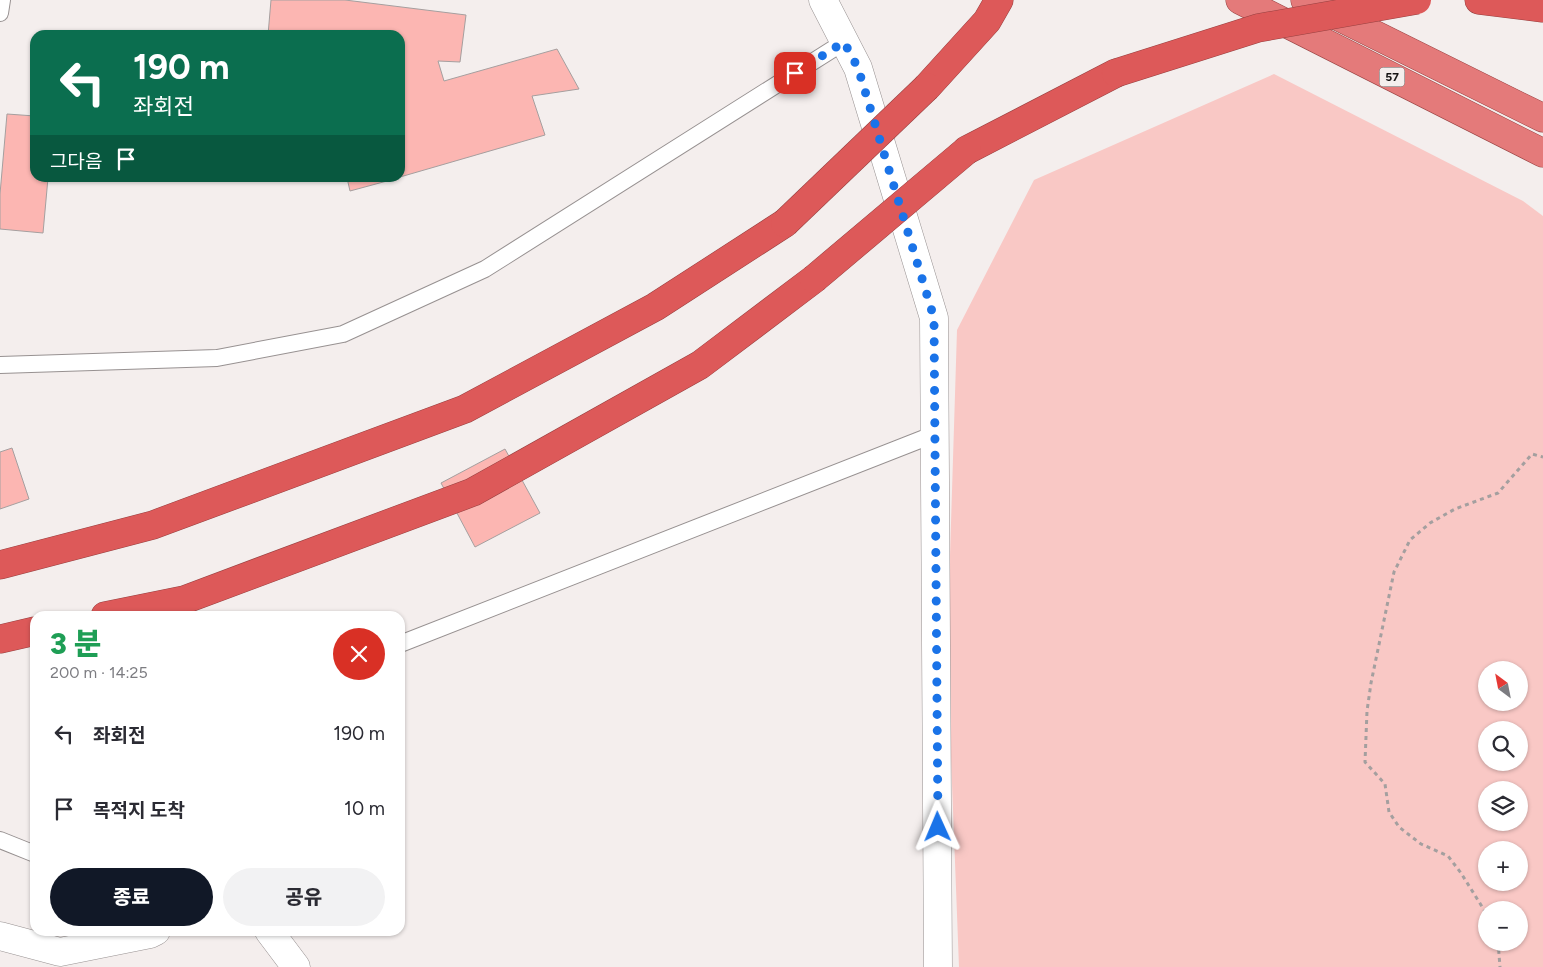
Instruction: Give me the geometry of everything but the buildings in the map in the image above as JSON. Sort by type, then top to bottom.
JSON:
[{"type":"highway","name":"57","points":[[1240,0],[1543,153]]},
{"type":"highway","name":"57","points":[[1306,0],[1543,118]]},
{"type":"highway","points":[[130,611],[184,600],[472,492],[700,364],[814,279],[966,150],[1116,73],[1258,28],[1417,0]]},
{"type":"highway","points":[[1479,0],[1543,8]]},
{"type":"highway","points":[[0,565],[153,525],[465,408],[655,307],[785,222],[927,87],[993,11]]},
{"type":"highway","points":[[0,638],[30,632]]},
{"type":"street","points":[[823,0],[858,68],[934,318],[938,967]]},
{"type":"street","points":[[0,936],[60,952],[140,936]]},
{"type":"street","points":[[272,936],[296,967]]},
{"type":"lane","points":[[0,13],[2,0]]},
{"type":"lane","points":[[0,365],[217,358],[343,334],[485,269],[844,42]]},
{"type":"lane","points":[[405,642],[935,434]]},
{"type":"lane","points":[[0,840],[30,852]]},
{"type":"path","points":[[1478,901],[1448,856],[1421,844],[1398,827],[1389,812],[1385,784],[1365,762],[1367,711],[1371,683],[1394,572],[1410,540],[1430,523],[1455,509],[1498,494],[1532,454],[1543,457]]},
{"type":"path","points":[[1499,951],[1500,967]]},
{"type":"shaded area","points":[[1274,74],[1523,201],[1543,216],[1543,967],[959,967],[947,652],[957,330],[1034,180]]},
{"type":"route","points":[[795,73],[844,42],[858,68],[934,318],[938,827]]}]
